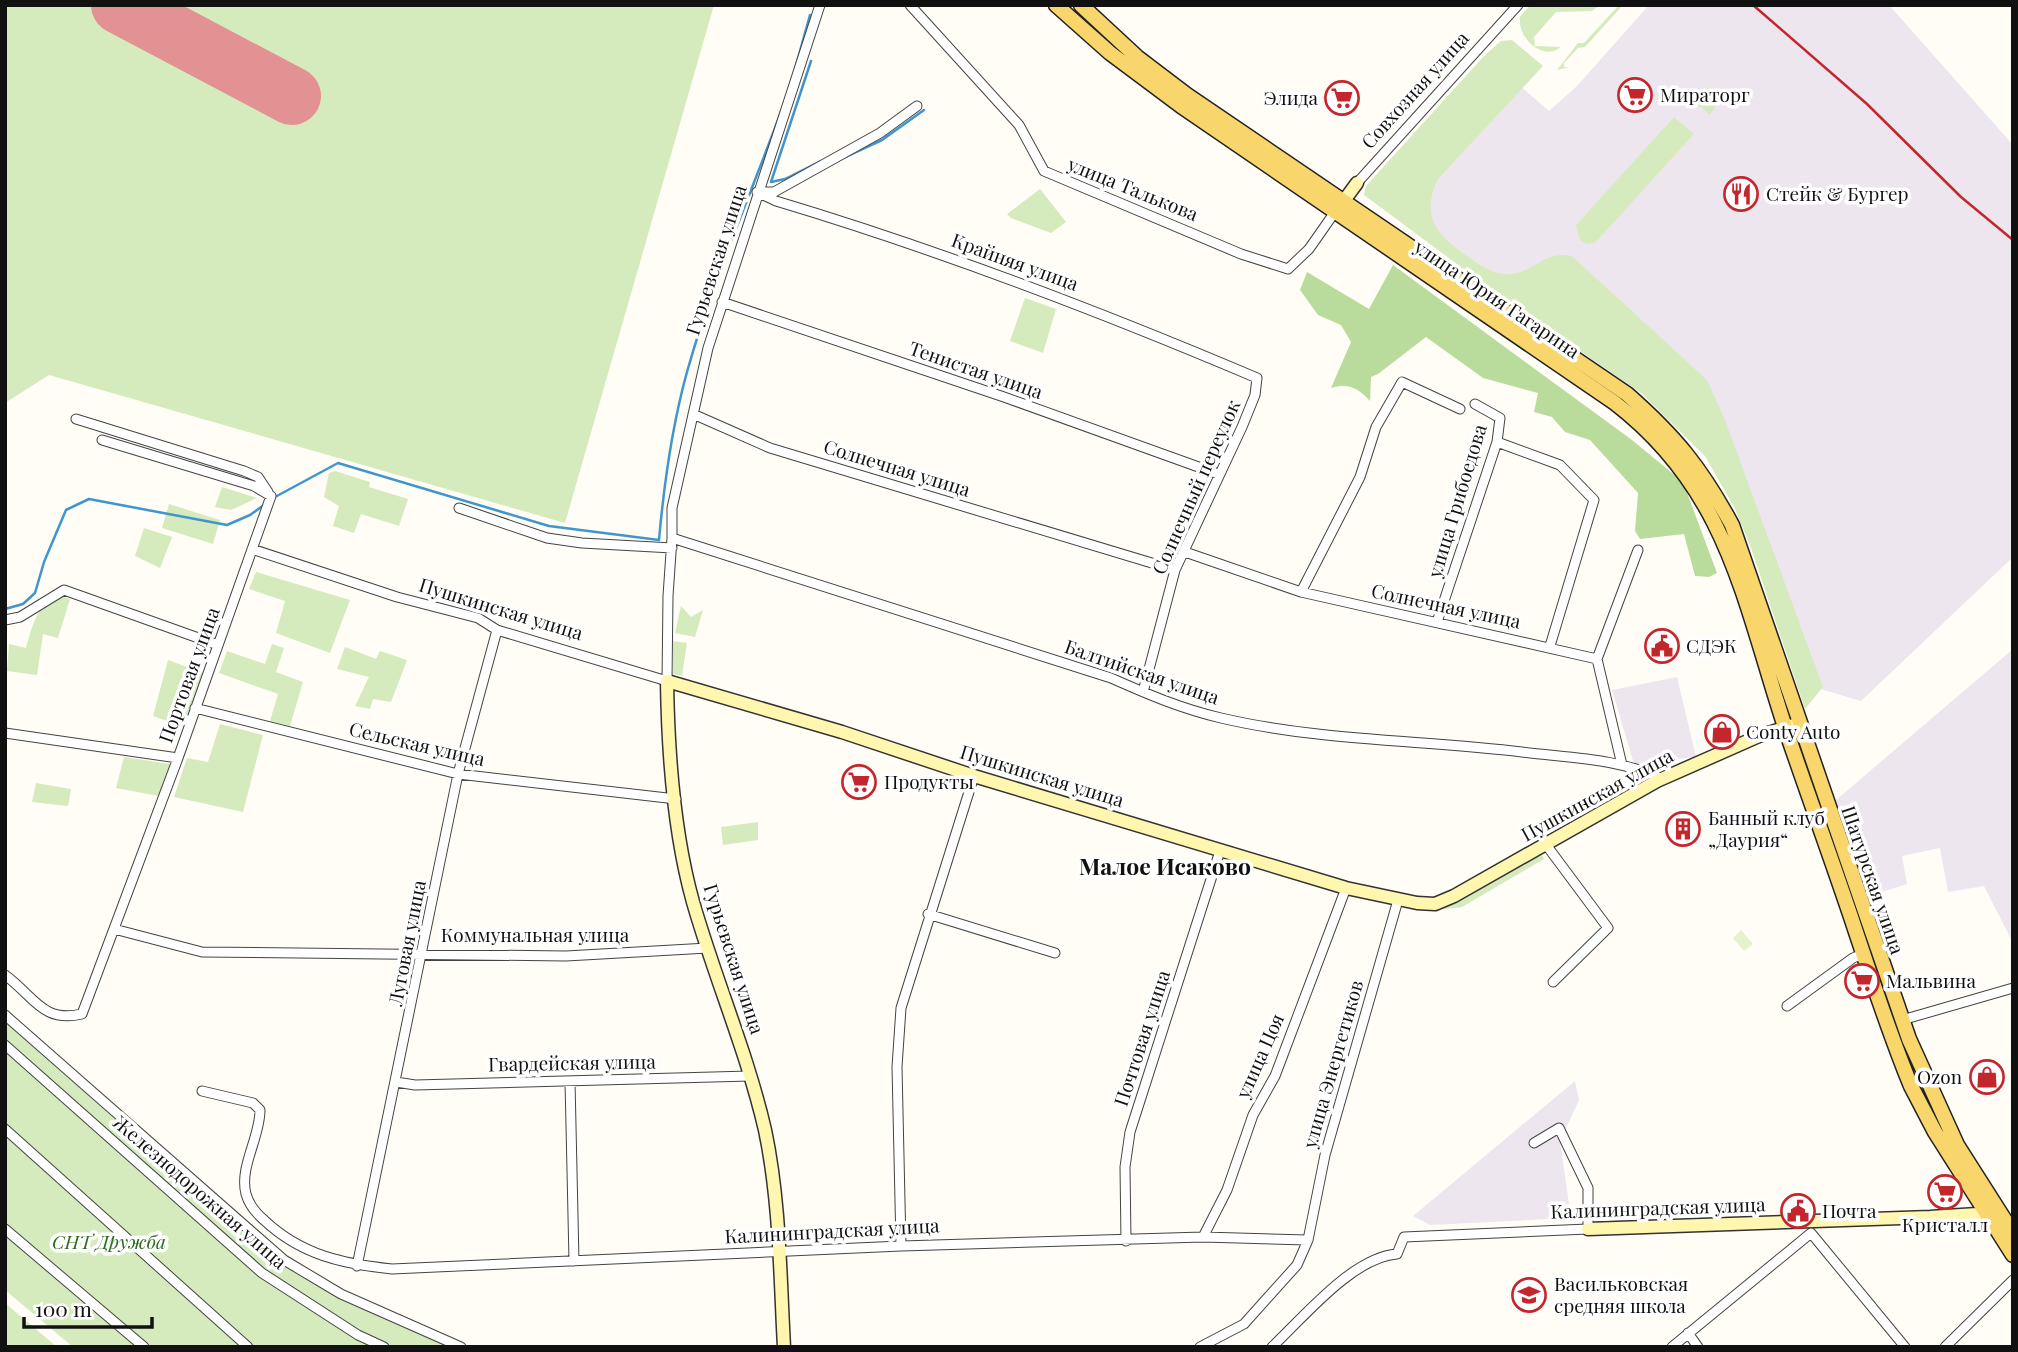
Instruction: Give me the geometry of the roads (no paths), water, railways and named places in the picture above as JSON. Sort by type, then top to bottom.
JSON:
[{"type":"main road","name":"улица Юрия Гагарина","points":[[1056,5],[1146,81],[1627,394],[1682,446],[1708,482],[1732,525],[1793,725]]},
{"type":"main road","name":"улица Юрия Гагарина","points":[[1080,5],[1137,57],[1339,207]]},
{"type":"main road","name":"Шатурская улица","points":[[1793,725],[1883,1014],[1924,1114],[1990,1209],[2013,1233]]},
{"type":"main road","name":"Шатурская улица","points":[[1793,725],[1902,1020],[1942,1117],[2013,1255]]},
{"type":"main road","points":[[1883,1014],[1890,1019],[1902,1020],[1892,1040]]},
{"type":"street","name":"Гурьевская улица","points":[[784,1347],[774,1185],[765,1130],[693,900],[668,739],[667,681],[672,508],[693,414],[722,302],[820,5]]},
{"type":"street","name":"улица Талькова","points":[[910,5],[1018,125],[1044,171],[1241,254],[1288,269],[1309,249],[1339,207]]},
{"type":"street","name":"Совхозная улица","points":[[1339,207],[1357,183],[1518,5]]},
{"type":"street","points":[[757,192],[774,192],[880,134],[917,106]]},
{"type":"street","name":"Крайняя улица","points":[[757,192],[776,201],[979,267],[1099,312],[1257,378]]},
{"type":"street","name":"Тенистая улица","points":[[722,302],[1004,397],[1218,474]]},
{"type":"street","name":"Солнечный переулок","points":[[1143,692],[1175,570],[1242,427],[1255,395],[1257,378]]},
{"type":"street","points":[[1301,592],[1360,477],[1376,427],[1402,382],[1460,409]]},
{"type":"street","name":"улица Грибоедова","points":[[1437,622],[1497,442],[1500,418],[1475,404]]},
{"type":"street","name":"Солнечная улица","points":[[693,414],[770,448],[1175,570]]},
{"type":"street","points":[[76,419],[244,471],[258,477],[270,495]]},
{"type":"street","points":[[102,440],[254,486],[270,495]]},
{"type":"street","points":[[1497,442],[1560,465],[1594,500],[1550,646]]},
{"type":"street","name":"Портовая улица","points":[[5,975],[45,1011],[61,1019],[82,1014],[268,510],[270,495]]},
{"type":"street","name":"Балтийская улица","points":[[459,508],[547,538],[582,543],[671,539],[1111,678],[1161,701],[1220,718],[1287,729],[1492,748],[1622,765],[1662,779]]},
{"type":"street","name":"Пушкинская улица","points":[[252,549],[397,597],[478,618],[497,630],[842,732],[974,776],[1220,851],[1346,888],[1398,900],[1435,904],[1547,846],[1662,779],[1793,725]]},
{"type":"street","points":[[1622,765],[1597,659],[1637,550]]},
{"type":"street","name":"Солнечная улица","points":[[1185,552],[1301,592],[1550,646],[1597,659]]},
{"type":"street","points":[[5,620],[20,617],[64,590],[218,645]]},
{"type":"street","name":"Луговая улица","points":[[358,1265],[458,774],[497,630]]},
{"type":"street","name":"Сельская улица","points":[[195,708],[458,774],[676,799]]},
{"type":"street","points":[[5,733],[178,758]]},
{"type":"street","points":[[901,1247],[897,1068],[901,1007],[928,914],[974,776]]},
{"type":"street","points":[[1547,846],[1608,928],[1553,982]]},
{"type":"street","name":"Почтовая улица","points":[[1126,1241],[1125,1167],[1130,1132],[1220,851]]},
{"type":"street","name":"улица Цоя","points":[[1203,1237],[1227,1190],[1253,1115],[1275,1076],[1346,888]]},
{"type":"street","name":"улица Энергетиков","points":[[1200,1347],[1244,1324],[1297,1265],[1308,1240],[1325,1155],[1398,900]]},
{"type":"street","points":[[928,914],[1055,953]]},
{"type":"street","name":"Коммунальная улица","points":[[114,929],[202,952],[423,952],[566,956],[708,948]]},
{"type":"street","points":[[1787,1006],[1853,958],[1863,954]]},
{"type":"street","points":[[1902,1020],[2013,988]]},
{"type":"street","points":[[5,1015],[284,1260],[341,1294],[461,1347]]},
{"type":"street","name":"Железнодорожная улица","points":[[5,1045],[262,1273],[358,1335],[384,1347]]},
{"type":"street","name":"Гвардейская улица","points":[[396,1082],[415,1085],[750,1076]]},
{"type":"street","points":[[570,1081],[574,1261]]},
{"type":"street","name":"Калининградская улица","points":[[202,1091],[253,1103],[260,1110],[260,1121],[247,1170],[246,1193],[253,1209],[273,1228],[311,1252],[358,1265],[392,1269],[1203,1237],[1308,1240]]},
{"type":"street","points":[[1534,1143],[1559,1128],[1588,1188],[1588,1229]]},
{"type":"street","points":[[5,1129],[248,1347]]},
{"type":"street","name":"Калининградская улица","points":[[1272,1347],[1362,1264],[1382,1255],[1397,1254],[1404,1237],[1588,1229],[1809,1227],[1990,1209]]},
{"type":"street","points":[[1672,1347],[1809,1227],[1905,1347]]},
{"type":"street","points":[[5,1229],[144,1347]]},
{"type":"street","points":[[1945,1347],[2013,1279]]},
{"type":"street","points":[[1688,1333],[1698,1347]]},
{"type":"waterway","points":[[795,69],[810,15]]},
{"type":"waterway","points":[[811,61],[771,182],[785,179],[821,161]]},
{"type":"waterway","points":[[843,158],[882,140],[924,110]]},
{"type":"waterway","points":[[275,497],[338,463],[549,526],[659,540],[669,455],[687,372],[719,273],[781,112]]},
{"type":"waterway","points":[[5,609],[23,604],[35,593],[44,562],[66,510],[89,499],[227,525],[250,515],[264,505]]},
{"type":"railway","points":[[1753,5],[1867,104],[1961,197],[2013,240]]},
{"type":"place","name":"Мираторг","points":[[1635,95]]},
{"type":"place","name":"Элида","points":[[1342,98]]},
{"type":"place","name":"Стейк & Бургер","points":[[1741,194]]},
{"type":"place","name":"СДЭК","points":[[1662,646]]},
{"type":"place","name":"Conty Auto","points":[[1722,732]]},
{"type":"place","name":"Продукты","points":[[859,782]]},
{"type":"place","name":"Банный клуб „Даурия“","points":[[1683,829]]},
{"type":"place","name":"Мальвина","points":[[1862,981]]},
{"type":"place","name":"Ozon","points":[[1987,1077]]},
{"type":"place","name":"Кристалл","points":[[1945,1192]]},
{"type":"place","name":"Почта","points":[[1798,1211]]},
{"type":"place","name":"Васильковская средняя школа","points":[[1529,1295]]},
{"type":"district","name":"Малое Исаково","points":[[1165,867]]},
{"type":"park label","name":"СНТ Дружба","points":[[109,1242]]}]
